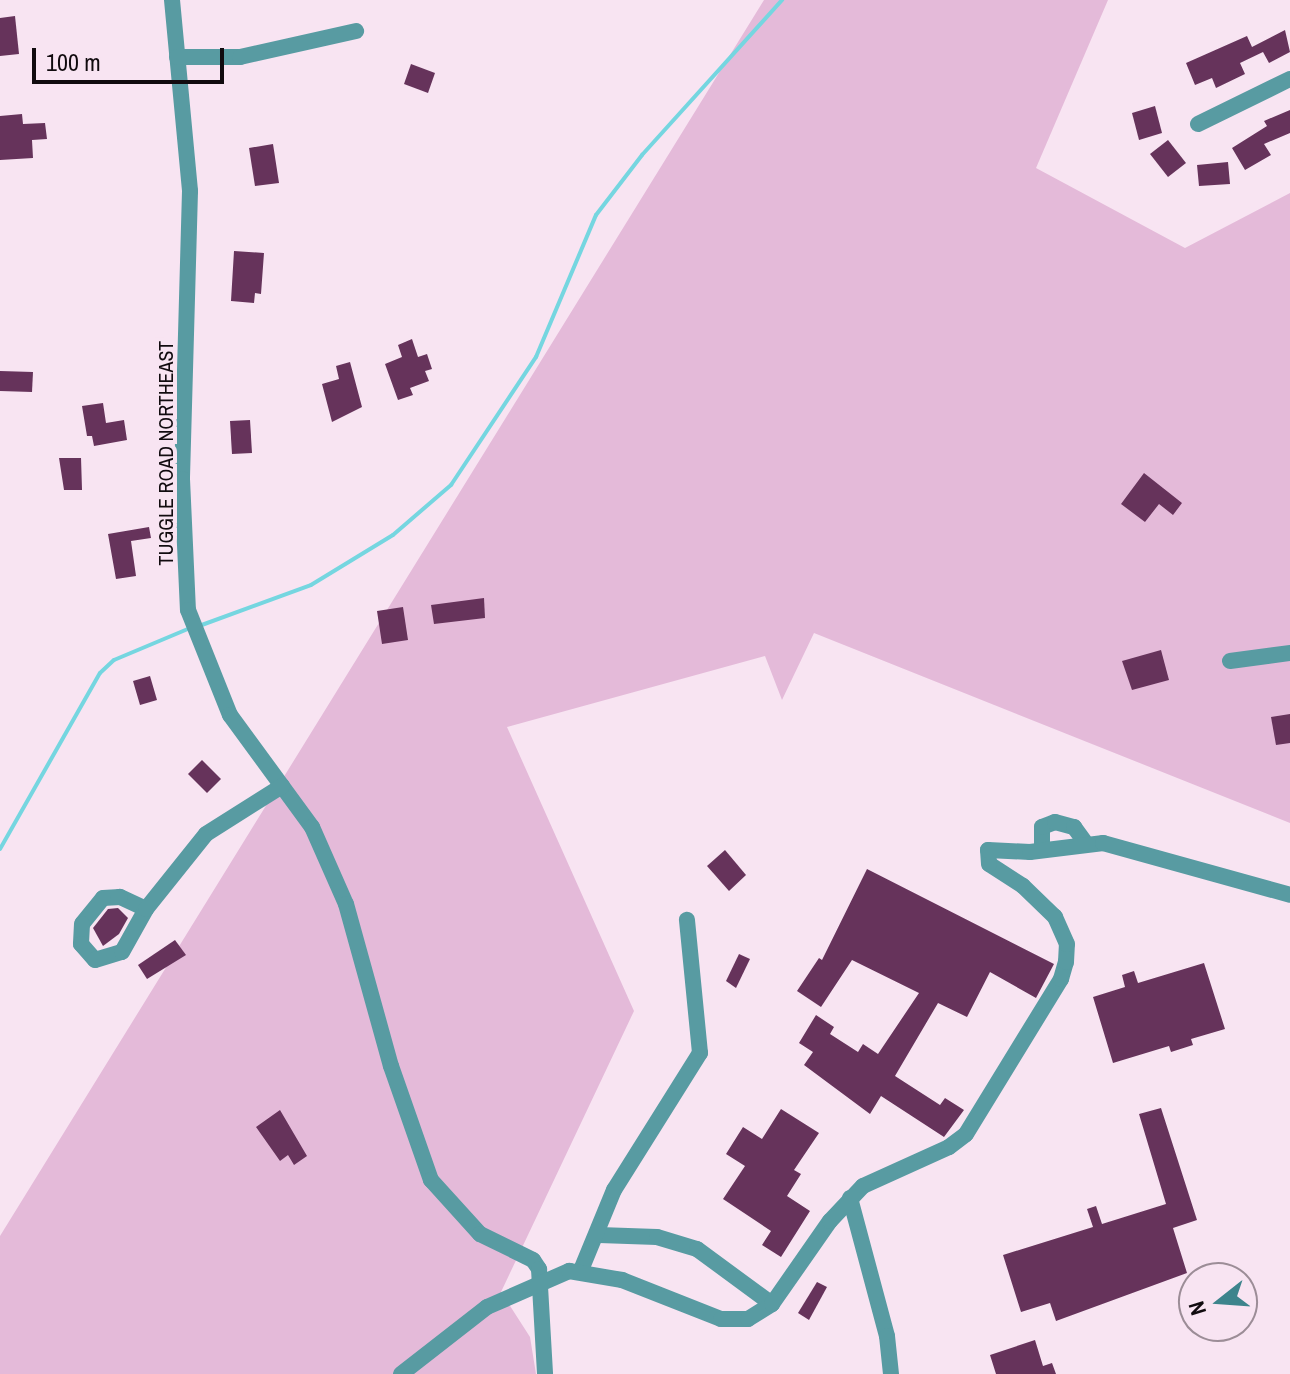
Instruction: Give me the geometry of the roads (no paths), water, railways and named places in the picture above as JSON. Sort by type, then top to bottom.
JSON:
[{"type":"street","name":"TUGGLE ROAD NORTHEAST","points":[[172,0],[190,191],[182,479],[188,610],[230,715],[312,827],[346,904],[391,1066],[431,1180],[480,1234],[533,1260],[542,1279]]},
{"type":"street","points":[[177,57],[240,57],[356,31]]},
{"type":"street","points":[[1198,124],[1290,79]]},
{"type":"street","points":[[1230,661],[1290,653]]},
{"type":"street","points":[[146,909],[206,834],[282,786]]},
{"type":"street","points":[[1042,850],[1042,827],[1055,822],[1080,831],[1084,841]]},
{"type":"street","points":[[401,1374],[487,1307],[542,1279],[581,1270],[730,1321],[748,1319],[772,1304],[850,1198],[880,1176],[931,1157],[966,1134],[1061,979],[1067,944],[1059,923],[1044,903],[986,858],[994,848],[1042,850],[1084,841],[1124,848],[1290,895]]},
{"type":"street","points":[[581,1270],[599,1235],[614,1190],[700,1053],[687,920]]},
{"type":"street","points":[[850,1198],[887,1336],[891,1374]]},
{"type":"street","points":[[599,1235],[657,1237],[697,1249],[772,1304]]},
{"type":"street","points":[[542,1279],[545,1374]]},
{"type":"waterway","points":[[199,626],[311,585],[393,535],[451,485],[536,357],[596,215],[642,155],[782,0]]},
{"type":"waterway","points":[[0,849],[100,673],[114,660],[190,628]]}]
